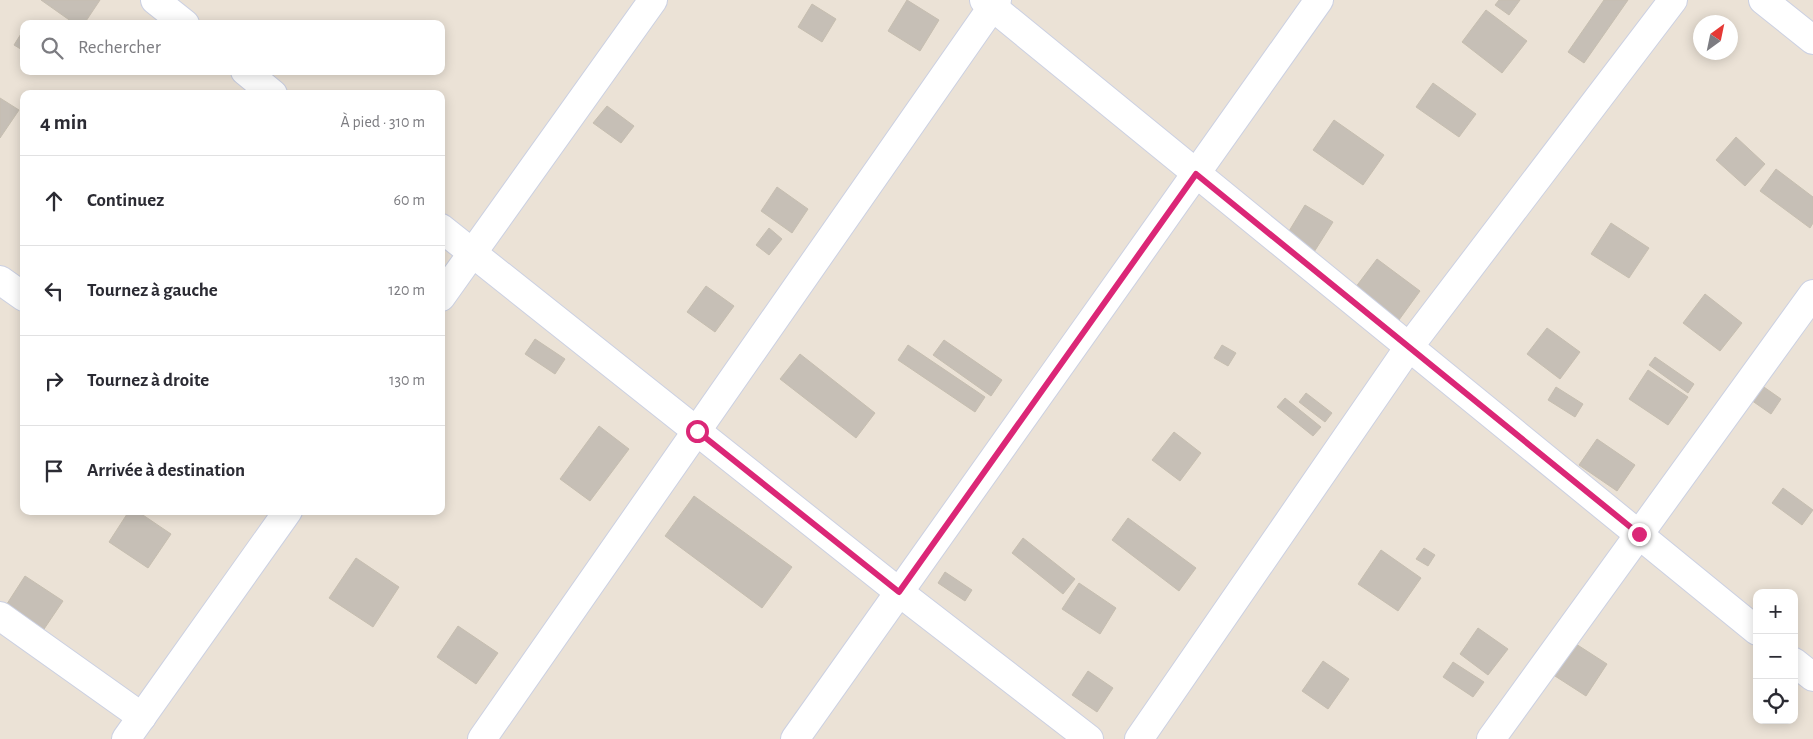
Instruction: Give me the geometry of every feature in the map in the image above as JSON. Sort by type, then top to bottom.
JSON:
[{"type":"street","points":[[155,0],[180,20]]},
{"type":"street","points":[[445,292],[653,0]]},
{"type":"street","points":[[795,739],[1319,0]]},
{"type":"street","points":[[1139,739],[1409,347],[1672,0]]},
{"type":"street","points":[[1763,0],[1813,40]]},
{"type":"street","points":[[482,739],[697,431],[991,2],[1196,174],[1753,628]]},
{"type":"street","points":[[250,75],[268,90]]},
{"type":"street","points":[[445,231],[899,592],[1089,739]]},
{"type":"street","points":[[0,280],[20,294]]},
{"type":"street","points":[[1491,739],[1813,294]]},
{"type":"street","points":[[126,739],[285,515]]},
{"type":"street","points":[[0,616],[142,717]]},
{"type":"street","points":[[1798,665],[1813,677]]},
{"type":"building","points":[[41,0],[100,0],[87,20],[69,20]]},
{"type":"building","points":[[907,0],[939,20],[920,51],[888,31]]},
{"type":"building","points":[[1499,0],[1520,0],[1509,15],[1495,5]]},
{"type":"building","points":[[1604,0],[1628,0],[1584,63],[1568,52]]},
{"type":"building","points":[[812,4],[836,19],[822,42],[798,27]]},
{"type":"building","points":[[1486,10],[1527,41],[1502,73],[1462,42]]},
{"type":"building","points":[[20,35],[20,49],[14,45]]},
{"type":"building","points":[[1433,83],[1476,114],[1459,137],[1416,107]]},
{"type":"building","points":[[0,98],[19,110],[0,138]]},
{"type":"building","points":[[607,106],[634,126],[621,143],[593,123]]},
{"type":"building","points":[[1334,120],[1384,155],[1363,185],[1313,150]]},
{"type":"building","points":[[1736,137],[1765,164],[1745,186],[1716,160]]},
{"type":"building","points":[[1776,169],[1813,197],[1813,223],[1810,228],[1760,191]]},
{"type":"building","points":[[777,187],[808,209],[792,233],[761,211]]},
{"type":"building","points":[[1305,205],[1333,222],[1314,252],[1286,236]]},
{"type":"building","points":[[1611,223],[1649,248],[1629,278],[1591,254]]},
{"type":"building","points":[[769,228],[782,239],[769,255],[756,245]]},
{"type":"building","points":[[1377,259],[1420,291],[1396,324],[1352,292]]},
{"type":"building","points":[[706,286],[734,306],[715,332],[687,312]]},
{"type":"building","points":[[1705,294],[1742,323],[1720,351],[1683,323]]},
{"type":"building","points":[[1547,328],[1580,352],[1560,379],[1527,354]]},
{"type":"building","points":[[535,339],[565,359],[555,374],[525,354]]},
{"type":"building","points":[[944,340],[1002,380],[991,396],[933,355]]},
{"type":"building","points":[[908,345],[985,397],[975,412],[898,360]]},
{"type":"building","points":[[1222,345],[1236,353],[1228,366],[1214,358]]},
{"type":"building","points":[[800,354],[875,413],[856,438],[780,379]]},
{"type":"building","points":[[1655,357],[1694,384],[1688,393],[1649,365]]},
{"type":"building","points":[[1648,370],[1688,397],[1668,425],[1629,399]]},
{"type":"building","points":[[1761,385],[1781,399],[1771,414],[1751,400]]},
{"type":"building","points":[[1556,387],[1583,404],[1575,417],[1548,400]]},
{"type":"building","points":[[1306,393],[1332,413],[1325,422],[1299,402]]},
{"type":"building","points":[[1285,398],[1321,427],[1313,436],[1277,407]]},
{"type":"building","points":[[599,426],[629,449],[590,501],[560,479]]},
{"type":"building","points":[[1174,432],[1201,453],[1180,481],[1152,460]]},
{"type":"building","points":[[1597,439],[1635,465],[1617,491],[1579,465]]},
{"type":"building","points":[[1783,488],[1813,510],[1802,525],[1772,503]]},
{"type":"building","points":[[694,496],[792,567],[762,608],[665,536]]},
{"type":"building","points":[[126,515],[143,515],[171,534],[148,568],[109,542]]},
{"type":"building","points":[[1128,518],[1196,568],[1179,591],[1112,540]]},
{"type":"building","points":[[1023,538],[1075,579],[1063,594],[1012,553]]},
{"type":"building","points":[[1424,548],[1435,555],[1428,566],[1416,559]]},
{"type":"building","points":[[1381,550],[1421,578],[1398,611],[1358,584]]},
{"type":"building","points":[[356,558],[399,587],[373,627],[329,598]]},
{"type":"building","points":[[945,572],[972,590],[965,601],[938,583]]},
{"type":"building","points":[[25,576],[63,601],[40,635],[3,610]]},
{"type":"building","points":[[1079,583],[1116,608],[1100,634],[1062,609]]},
{"type":"building","points":[[458,626],[498,653],[476,684],[437,657]]},
{"type":"building","points":[[1478,628],[1508,649],[1488,675],[1460,654]]},
{"type":"building","points":[[1576,644],[1607,664],[1586,696],[1555,676]]},
{"type":"building","points":[[1323,661],[1349,679],[1328,709],[1302,691]]},
{"type":"building","points":[[1453,662],[1484,682],[1473,697],[1443,677]]},
{"type":"building","points":[[1088,671],[1113,688],[1097,712],[1072,695]]},
{"type":"route","points":[[697,431],[899,592],[1196,174],[1639,534]]}]
